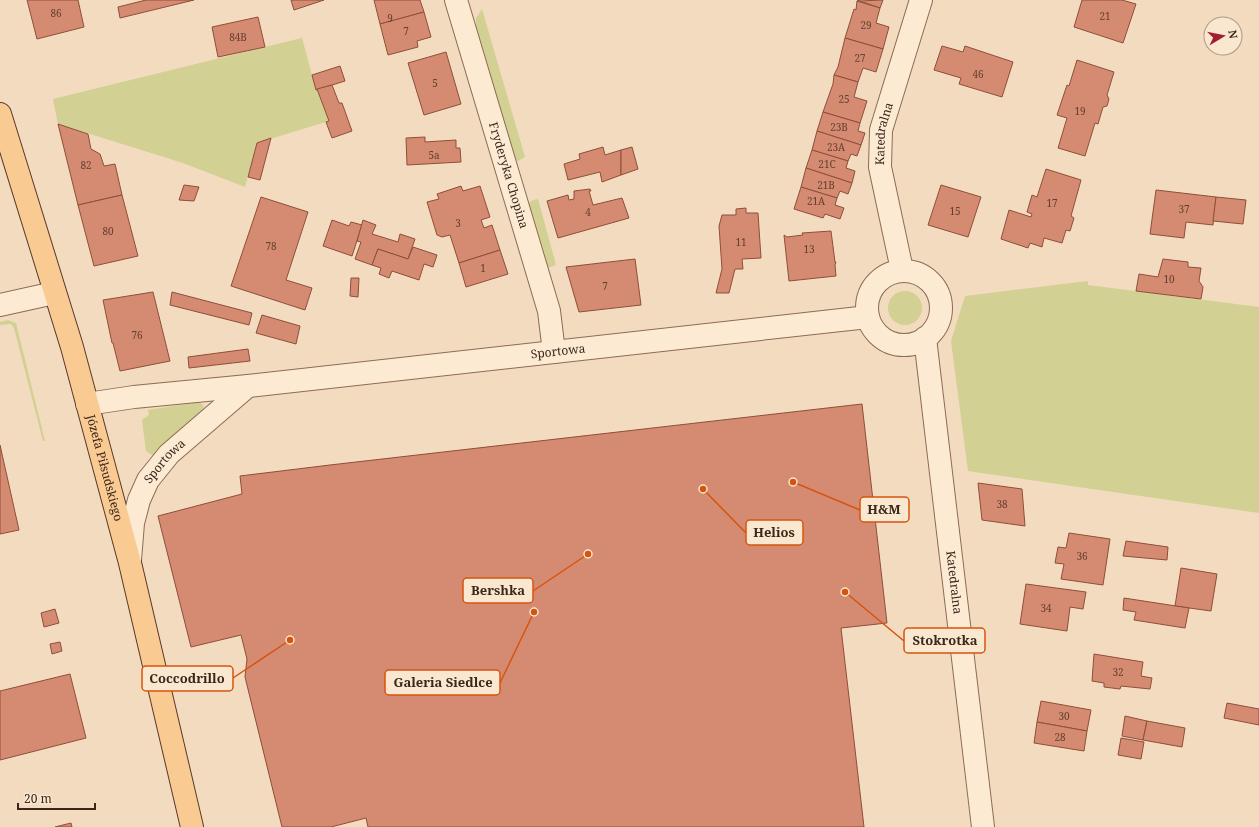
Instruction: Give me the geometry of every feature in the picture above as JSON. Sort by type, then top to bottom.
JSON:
[{"type":"main road","name":"Józefa Piłsudskiego","points":[[0,114],[54,293],[72,347],[130,563],[192,827]]},
{"type":"street","name":"Fryderyka Chopina","points":[[456,0],[549,311],[554,352]]},
{"type":"street","name":"Katedralna","points":[[902,270],[880,166],[881,130],[921,0]]},
{"type":"street","points":[[902,270],[913,271],[924,276],[932,283],[940,296],[941,314],[938,323],[926,338],[909,344],[892,342],[881,336],[873,328],[868,317],[867,306],[869,296],[874,286],[882,278],[902,270]]},
{"type":"street","points":[[0,305],[54,293]]},
{"type":"street","name":"Sportowa","points":[[87,404],[134,397],[248,386],[868,317]]},
{"type":"street","name":"Katedralna","points":[[926,338],[983,827]]},
{"type":"street","name":"Sportowa","points":[[130,563],[133,523],[139,500],[148,480],[169,454],[248,386]]},
{"type":"shaded area","points":[[482,9],[525,157],[518,161],[515,159],[476,28],[476,18]]},
{"type":"shaded area","points":[[302,38],[312,75],[329,121],[257,143],[245,187],[183,163],[58,124],[53,99]]},
{"type":"shaded area","points":[[538,199],[556,265],[547,268],[528,205],[531,201]]},
{"type":"shaded area","points":[[1088,281],[1088,285],[1259,307],[1259,513],[968,471],[951,341],[965,296]]},
{"type":"shaded area","points":[[902,291],[908,291],[912,292],[919,298],[922,308],[921,315],[915,322],[908,325],[902,325],[898,324],[891,318],[888,311],[888,305],[889,301],[895,294]]},
{"type":"shaded area","points":[[8,320],[16,323],[45,441],[43,441],[14,328],[11,324],[0,325],[0,322]]},
{"type":"shaded area","points":[[199,402],[204,406],[202,412],[154,456],[146,451],[142,420],[149,415],[148,410]]},
{"type":"building","points":[[27,0],[78,0],[84,27],[37,39]]},
{"type":"building","points":[[146,0],[194,0],[120,18],[118,7]]},
{"type":"building","points":[[291,0],[324,0],[294,10]]},
{"type":"building","points":[[374,0],[420,0],[424,12],[380,24]]},
{"type":"building","points":[[883,0],[880,8],[860,1]]},
{"type":"building","points":[[1082,0],[1122,0],[1136,4],[1123,43],[1074,27]]},
{"type":"building","points":[[857,1],[880,8],[876,23],[889,27],[883,49],[845,38],[854,9],[856,10]]},
{"type":"building","points":[[424,12],[431,37],[417,41],[418,47],[388,55],[380,24]]},
{"type":"building","points":[[258,17],[265,47],[218,57],[212,27]]},
{"type":"building","points":[[845,38],[883,49],[876,72],[863,68],[858,82],[834,75],[838,67]]},
{"type":"building","points":[[942,46],[963,52],[965,46],[1013,62],[1002,97],[959,84],[961,78],[934,70]]},
{"type":"building","points":[[446,52],[461,104],[424,115],[408,63]]},
{"type":"building","points":[[1077,60],[1114,72],[1107,95],[1109,99],[1107,106],[1103,107],[1098,124],[1095,123],[1085,156],[1058,148],[1067,118],[1057,115],[1067,85],[1069,86]]},
{"type":"building","points":[[340,66],[345,81],[316,90],[312,75]]},
{"type":"building","points":[[834,75],[858,82],[854,97],[867,101],[860,123],[823,112],[833,84]]},
{"type":"building","points":[[332,85],[339,103],[342,103],[352,131],[332,138],[326,122],[329,121],[317,89]]},
{"type":"building","points":[[823,112],[860,123],[858,131],[865,133],[861,145],[817,131]]},
{"type":"building","points":[[58,124],[88,134],[91,149],[100,154],[104,166],[115,164],[122,195],[78,205]]},
{"type":"building","points":[[817,131],[861,145],[857,156],[851,154],[848,161],[812,150]]},
{"type":"building","points":[[425,137],[425,142],[456,140],[456,148],[460,148],[461,162],[407,165],[406,138]]},
{"type":"building","points":[[271,138],[260,180],[248,177],[257,143]]},
{"type":"building","points":[[603,147],[605,155],[621,150],[621,175],[602,182],[600,172],[568,180],[564,164],[580,159],[579,154]]},
{"type":"building","points":[[632,147],[638,169],[621,175],[621,150]]},
{"type":"building","points":[[812,150],[848,161],[846,168],[855,171],[852,183],[806,168]]},
{"type":"building","points":[[806,168],[852,183],[848,194],[840,191],[837,198],[801,187]]},
{"type":"building","points":[[1046,169],[1081,180],[1071,216],[1074,218],[1070,231],[1066,230],[1062,243],[1044,238],[1042,247],[1030,243],[1028,248],[1001,239],[1009,210],[1031,217],[1032,214],[1027,212],[1032,195],[1037,197]]},
{"type":"building","points":[[184,185],[199,187],[194,201],[179,200]]},
{"type":"building","points":[[941,185],[981,197],[968,237],[928,225]]},
{"type":"building","points":[[461,186],[463,191],[480,186],[490,217],[481,220],[484,228],[492,225],[500,250],[459,263],[450,235],[442,237],[437,235],[427,202],[439,199],[437,194]]},
{"type":"building","points":[[801,187],[837,198],[835,205],[844,208],[840,219],[825,214],[823,218],[794,209]]},
{"type":"building","points":[[590,189],[591,191],[589,191],[593,205],[622,198],[629,218],[558,238],[547,201],[568,195],[569,200],[574,199],[574,191]]},
{"type":"building","points":[[1156,190],[1216,197],[1213,225],[1186,222],[1184,238],[1150,234]]},
{"type":"building","points":[[122,195],[138,256],[94,266],[78,205]]},
{"type":"building","points":[[261,197],[308,212],[286,280],[312,288],[305,310],[231,286]]},
{"type":"building","points":[[1216,197],[1246,200],[1243,224],[1213,221]]},
{"type":"building","points":[[746,208],[746,213],[758,213],[761,258],[742,259],[743,269],[735,269],[729,293],[716,293],[722,269],[719,226],[722,215],[736,215],[736,209]]},
{"type":"building","points":[[332,220],[349,226],[351,222],[362,225],[352,256],[323,246]]},
{"type":"building","points":[[363,220],[376,225],[372,234],[398,242],[400,234],[415,239],[408,259],[378,249],[372,265],[355,259],[361,242],[357,241]]},
{"type":"building","points":[[831,231],[836,262],[836,276],[789,281],[784,235],[787,237],[803,235],[802,233]]},
{"type":"building","points":[[413,247],[437,255],[433,267],[424,264],[419,280],[392,271],[389,278],[379,274],[381,268],[372,265],[378,249],[408,259]]},
{"type":"building","points":[[500,250],[508,274],[466,287],[459,263]]},
{"type":"building","points":[[635,259],[641,305],[579,312],[566,267]]},
{"type":"building","points":[[1163,259],[1188,262],[1188,267],[1201,268],[1199,281],[1203,287],[1201,299],[1136,291],[1139,274],[1158,277]]},
{"type":"building","points":[[351,278],[359,278],[358,297],[350,296]]},
{"type":"building","points":[[153,292],[170,361],[120,371],[112,343],[103,300]]},
{"type":"building","points":[[172,292],[252,313],[249,325],[170,305]]},
{"type":"building","points":[[262,315],[300,326],[296,344],[256,333]]},
{"type":"building","points":[[248,349],[250,361],[189,368],[188,357]]},
{"type":"building","points":[[862,404],[887,623],[841,628],[864,827],[368,827],[366,818],[331,827],[282,827],[245,677],[247,659],[241,635],[191,647],[158,516],[242,494],[240,476]]},
{"type":"building","points":[[0,445],[19,530],[0,534]]},
{"type":"building","points":[[978,483],[1022,489],[1025,526],[982,520]]},
{"type":"building","points":[[1069,533],[1110,539],[1103,585],[1061,579],[1064,564],[1055,563],[1058,547],[1066,548]]},
{"type":"building","points":[[1126,541],[1168,547],[1167,560],[1123,556]]},
{"type":"building","points":[[1181,568],[1217,574],[1211,611],[1175,606]]},
{"type":"building","points":[[1026,584],[1086,592],[1083,609],[1070,607],[1067,631],[1020,624]]},
{"type":"building","points":[[1124,598],[1189,608],[1185,628],[1134,620],[1136,612],[1123,610]]},
{"type":"building","points":[[55,609],[59,623],[44,627],[41,613]]},
{"type":"building","points":[[60,642],[62,651],[52,654],[50,644]]},
{"type":"building","points":[[1094,654],[1143,662],[1141,676],[1152,678],[1150,689],[1121,686],[1120,689],[1104,687],[1104,683],[1092,681]]},
{"type":"building","points":[[70,674],[86,738],[0,760],[0,691]]},
{"type":"building","points":[[1041,701],[1091,710],[1087,731],[1037,722]]},
{"type":"building","points":[[1227,703],[1259,709],[1259,725],[1224,718]]},
{"type":"building","points":[[1125,716],[1147,721],[1143,740],[1122,736]]},
{"type":"building","points":[[1147,721],[1185,728],[1182,747],[1143,740]]},
{"type":"building","points":[[1037,722],[1087,731],[1084,751],[1034,743]]},
{"type":"building","points":[[1121,738],[1144,742],[1141,759],[1118,755]]},
{"type":"building","points":[[71,823],[72,827],[55,827]]},
{"type":"place","name":"H&M","points":[[793,482]]},
{"type":"place","name":"Helios","points":[[703,489]]},
{"type":"place","name":"Bershka","points":[[588,554]]},
{"type":"place","name":"Stokrotka","points":[[845,592]]},
{"type":"place","name":"Galeria Siedlce","points":[[534,612]]},
{"type":"place","name":"Coccodrillo","points":[[290,640]]}]
